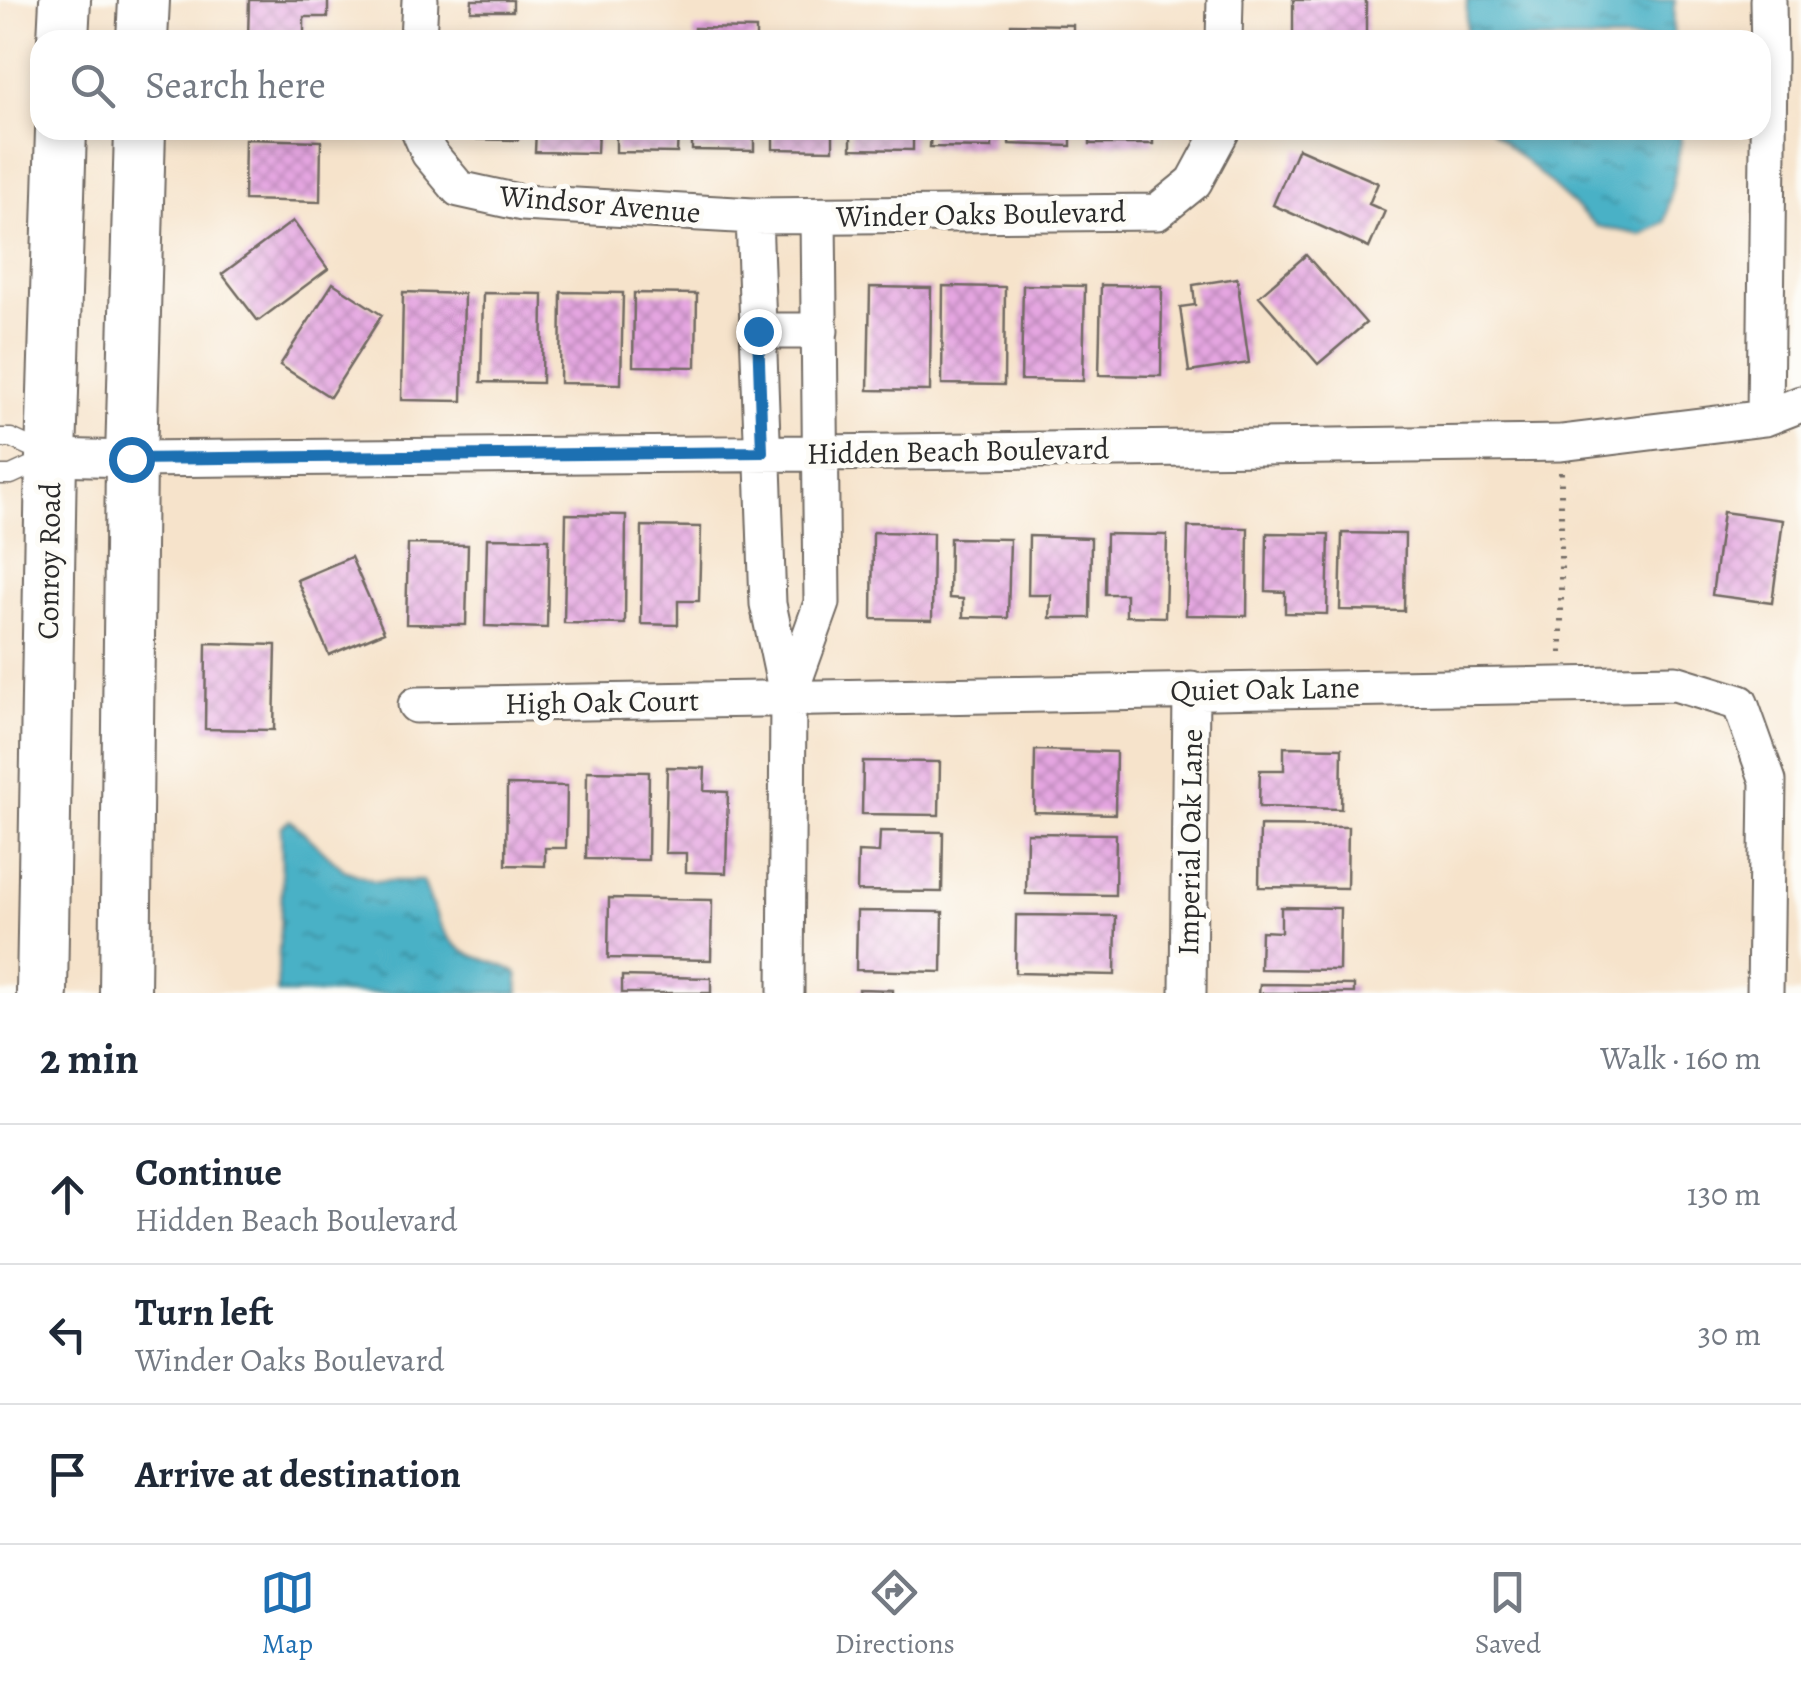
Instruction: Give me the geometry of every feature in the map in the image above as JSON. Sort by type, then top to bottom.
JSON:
[{"type":"main road","points":[[64,30],[65,0]]},
{"type":"main road","points":[[142,30],[144,0]]},
{"type":"main road","name":"Conroy Road","points":[[42,993],[60,140]]},
{"type":"main road","points":[[125,993],[131,459],[140,140]]},
{"type":"street","points":[[418,30],[420,0]]},
{"type":"street","points":[[1224,30],[1225,0]]},
{"type":"street","points":[[1768,0],[1769,30]]},
{"type":"street","name":"Windsor Avenue","points":[[423,140],[428,153],[460,190],[522,202],[754,216]]},
{"type":"street","name":"Winder Oaks Boulevard","points":[[786,993],[788,699],[768,604],[754,216],[1157,212],[1194,182],[1217,140]]},
{"type":"street","points":[[1765,418],[1768,140]]},
{"type":"street","name":"Winder Oaks Boulevard","points":[[788,699],[822,603],[818,216]]},
{"type":"street","points":[[758,331],[820,331]]},
{"type":"street","name":"Hidden Beach Boulevard","points":[[51,456],[131,459],[1561,443],[1765,418],[1801,404]]},
{"type":"street","name":"Quiet Oak Lane","points":[[788,699],[1675,683],[1740,703],[1768,781],[1764,993]]},
{"type":"street","name":"Imperial Oak Lane","points":[[1188,993],[1191,690]]},
{"type":"street","name":"High Oak Court","points":[[416,705],[788,699]]},
{"type":"lane","points":[[0,438],[11,438],[51,456]]},
{"type":"lane","points":[[0,475],[11,475],[51,456]]},
{"type":"path","points":[[1561,443],[1561,684]]},
{"type":"water","points":[[1467,0],[1674,0],[1673,30],[1466,30]]},
{"type":"water","points":[[1502,140],[1681,140],[1665,222],[1641,235],[1597,226]]},
{"type":"water","points":[[290,820],[344,870],[374,881],[423,881],[449,938],[471,954],[517,973],[519,993],[277,993],[281,827]]},
{"type":"building","points":[[249,0],[328,0],[328,17],[304,17],[304,30],[248,30]]},
{"type":"building","points":[[472,0],[513,0],[513,11],[471,11]]},
{"type":"building","points":[[1293,0],[1366,0],[1366,30],[1293,30]]},
{"type":"building","points":[[1011,24],[1073,25],[1073,30],[1011,30]]},
{"type":"building","points":[[694,28],[756,29],[756,30]]},
{"type":"building","points":[[245,140],[321,141],[320,202],[244,200]]},
{"type":"building","points":[[536,140],[598,140],[597,153],[535,152]]},
{"type":"building","points":[[616,140],[678,140],[677,153],[616,152]]},
{"type":"building","points":[[692,140],[754,140],[754,151],[692,150]]},
{"type":"building","points":[[773,140],[833,140],[833,150],[773,149]]},
{"type":"building","points":[[851,140],[913,140],[913,150],[851,149]]},
{"type":"building","points":[[930,140],[992,140],[992,148],[930,147]]},
{"type":"building","points":[[1009,140],[1071,140],[1071,146],[1009,144]]},
{"type":"building","points":[[1090,140],[1153,140],[1153,144],[1090,144]]},
{"type":"building","points":[[1298,148],[1378,183],[1369,204],[1385,211],[1369,248],[1273,205]]},
{"type":"building","points":[[293,221],[328,269],[258,321],[222,274]]},
{"type":"building","points":[[1306,255],[1366,323],[1318,364],[1259,296]]},
{"type":"building","points":[[1237,278],[1249,363],[1189,372],[1180,307],[1195,305],[1193,285]]},
{"type":"building","points":[[333,283],[382,315],[330,397],[280,365]]},
{"type":"building","points":[[1023,285],[1085,286],[1083,381],[1021,380]]},
{"type":"building","points":[[1101,285],[1162,286],[1161,376],[1099,375]]},
{"type":"building","points":[[943,286],[1005,287],[1004,385],[942,384]]},
{"type":"building","points":[[870,287],[931,288],[930,391],[868,390]]},
{"type":"building","points":[[403,292],[464,294],[462,401],[401,400]]},
{"type":"building","points":[[561,292],[623,293],[621,384],[560,383]]},
{"type":"building","points":[[483,293],[543,294],[542,383],[481,382]]},
{"type":"building","points":[[634,293],[697,294],[696,367],[633,366]]},
{"type":"building","points":[[1723,512],[1783,520],[1772,603],[1712,595]]},
{"type":"building","points":[[566,514],[626,515],[625,624],[564,623]]},
{"type":"building","points":[[642,526],[701,527],[699,601],[678,601],[678,625],[641,624]]},
{"type":"building","points":[[1188,527],[1248,528],[1247,616],[1186,615]]},
{"type":"building","points":[[873,532],[933,533],[932,620],[872,619]]},
{"type":"building","points":[[1267,533],[1329,534],[1327,614],[1285,613],[1285,592],[1266,591]]},
{"type":"building","points":[[1342,533],[1405,534],[1404,611],[1340,610]]},
{"type":"building","points":[[1106,534],[1167,535],[1165,617],[1126,616],[1126,594],[1105,594]]},
{"type":"building","points":[[1029,536],[1091,538],[1090,618],[1050,618],[1051,595],[1028,595]]},
{"type":"building","points":[[487,538],[549,539],[547,628],[485,626]]},
{"type":"building","points":[[950,538],[1010,539],[1008,618],[963,617],[963,599],[949,598]]},
{"type":"building","points":[[408,544],[468,545],[466,625],[406,624]]},
{"type":"building","points":[[351,557],[384,632],[329,655],[297,580]]},
{"type":"building","points":[[206,643],[276,645],[274,730],[205,729]]},
{"type":"building","points":[[1284,747],[1342,748],[1341,809],[1259,807],[1260,770],[1284,770]]},
{"type":"building","points":[[1035,750],[1116,752],[1115,814],[1034,812]]},
{"type":"building","points":[[863,761],[940,762],[939,815],[862,814]]},
{"type":"building","points":[[667,767],[705,768],[704,791],[728,792],[726,873],[686,872],[686,853],[665,853]]},
{"type":"building","points":[[587,771],[649,772],[648,860],[586,859]]},
{"type":"building","points":[[507,785],[567,786],[566,848],[545,848],[545,866],[506,865]]},
{"type":"building","points":[[1260,826],[1348,827],[1347,888],[1259,887]]},
{"type":"building","points":[[880,831],[943,832],[942,892],[857,891],[858,852],[879,853]]},
{"type":"building","points":[[1027,833],[1116,834],[1115,895],[1026,894]]},
{"type":"building","points":[[609,898],[712,900],[711,960],[608,958]]},
{"type":"building","points":[[1281,907],[1340,908],[1339,970],[1260,969],[1261,931],[1281,932]]},
{"type":"building","points":[[857,911],[943,912],[942,972],[856,970]]},
{"type":"building","points":[[1016,915],[1116,916],[1115,975],[1015,973]]},
{"type":"building","points":[[622,976],[711,978],[711,993],[622,993]]},
{"type":"building","points":[[1260,984],[1354,985],[1354,993],[1259,993]]},
{"type":"building","points":[[859,989],[893,990],[893,993],[859,993]]},
{"type":"route","points":[[131,459],[762,452],[758,331]]}]
